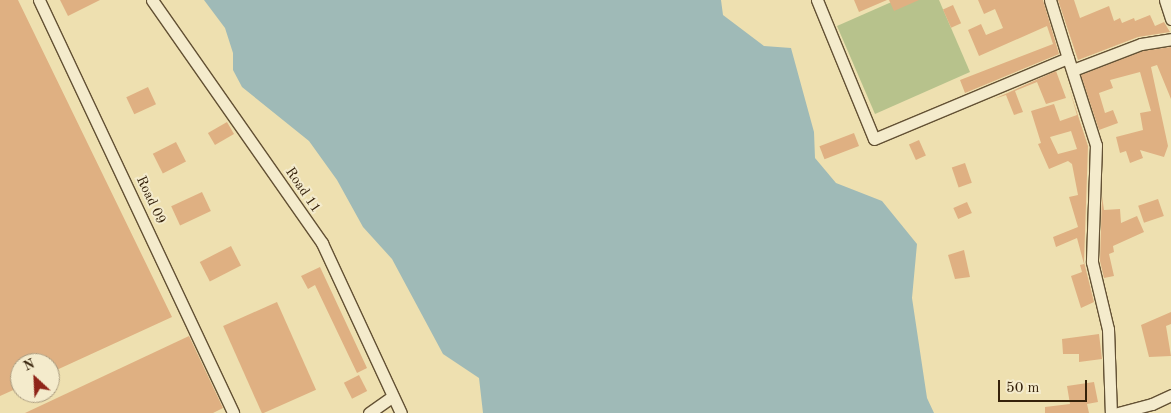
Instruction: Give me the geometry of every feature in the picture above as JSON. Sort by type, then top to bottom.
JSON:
[{"type":"street","name":"Road 09","points":[[40,0],[233,413]]},
{"type":"street","name":"Road 11","points":[[152,0],[322,243],[401,413]]},
{"type":"street","points":[[817,0],[874,139],[1068,58]]},
{"type":"street","points":[[1050,0],[1096,145],[1092,262],[1108,329],[1111,413]]},
{"type":"street","points":[[1165,0],[1171,19]]},
{"type":"street","points":[[1073,70],[1141,44],[1171,39]]},
{"type":"street","points":[[1118,413],[1152,404],[1171,394]]},
{"type":"street","points":[[369,413],[393,396]]},
{"type":"green space","points":[[896,0],[939,0],[970,72],[875,114],[837,26]]},
{"type":"water","points":[[204,0],[721,0],[723,15],[764,46],[791,48],[814,132],[815,158],[836,183],[882,201],[917,244],[912,298],[927,398],[934,413],[483,413],[479,378],[443,354],[392,259],[363,227],[337,180],[309,141],[242,87],[233,70],[233,53],[225,28]]},
{"type":"building","points":[[0,0],[18,0],[172,317],[60,368],[60,353],[10,353],[10,392],[0,396]]},
{"type":"building","points":[[60,0],[100,0],[68,16]]},
{"type":"building","points":[[854,0],[887,0],[859,12]]},
{"type":"building","points":[[889,0],[919,0],[894,11]]},
{"type":"building","points":[[978,0],[1043,0],[1059,54],[965,93],[960,80],[1053,44],[1047,26],[979,56],[968,30],[981,24],[986,35],[1003,28],[995,9],[984,14]]},
{"type":"building","points":[[1058,0],[1074,0],[1080,18],[1109,6],[1114,21],[1120,18],[1122,23],[1134,18],[1135,21],[1150,15],[1155,26],[1164,22],[1170,32],[1138,37],[1078,60]]},
{"type":"building","points":[[953,5],[961,23],[951,28],[943,9]]},
{"type":"building","points":[[1171,47],[1171,99],[1157,65],[1151,67],[1168,146],[1164,157],[1140,150],[1143,158],[1130,163],[1126,151],[1120,153],[1116,137],[1143,130],[1140,113],[1151,111],[1140,72],[1110,80],[1113,88],[1099,93],[1105,113],[1113,110],[1118,123],[1099,130],[1081,75],[1143,51]]},
{"type":"building","points":[[1056,71],[1066,98],[1046,104],[1037,82],[1015,91],[1023,112],[1014,115],[1006,95],[994,99]]},
{"type":"building","points":[[148,87],[156,104],[134,114],[126,97]]},
{"type":"building","points":[[1069,88],[1088,146],[1084,262],[1094,302],[1081,308],[1071,276],[1082,272],[1080,265],[1084,264],[1077,238],[1056,247],[1053,237],[1078,227],[1069,197],[1078,195],[1072,164],[1068,161],[1049,169],[1038,144],[1041,143],[1031,111],[1054,104],[1060,121],[1077,115]],"holes":[[[1071,131],[1077,149],[1058,154],[1050,137]]]},
{"type":"building","points":[[227,122],[234,134],[215,145],[208,133]]},
{"type":"building","points":[[854,133],[859,146],[824,159],[819,146]]},
{"type":"building","points":[[919,140],[926,156],[916,160],[909,144]]},
{"type":"building","points":[[176,142],[186,162],[163,173],[153,154]]},
{"type":"building","points":[[965,163],[972,183],[959,187],[952,168]]},
{"type":"building","points":[[202,192],[211,211],[180,225],[171,206]]},
{"type":"building","points":[[1102,196],[1104,210],[1120,209],[1121,223],[1137,216],[1144,232],[1113,246],[1114,252],[1109,254],[1114,276],[1104,278],[1100,261]]},
{"type":"building","points":[[1158,199],[1164,216],[1144,223],[1138,206]]},
{"type":"building","points":[[967,202],[972,213],[958,219],[953,208]]},
{"type":"building","points":[[231,246],[241,266],[210,281],[200,262]]},
{"type":"building","points":[[964,250],[970,277],[955,279],[948,255]]},
{"type":"building","points":[[320,267],[367,368],[357,373],[315,285],[308,289],[301,276]]},
{"type":"building","points":[[277,302],[316,390],[262,413],[223,326]]},
{"type":"building","points":[[1171,312],[1171,324],[1166,326],[1171,356],[1149,357],[1141,325]]},
{"type":"building","points":[[1099,334],[1102,359],[1079,362],[1079,354],[1063,354],[1062,339]]},
{"type":"building","points":[[189,336],[223,408],[213,413],[25,413],[46,403],[60,403],[60,397]]},
{"type":"building","points":[[359,375],[367,391],[352,399],[344,383]]},
{"type":"building","points":[[1094,382],[1098,402],[1087,404],[1089,413],[1045,413],[1045,407],[1070,404],[1067,386]]}]
